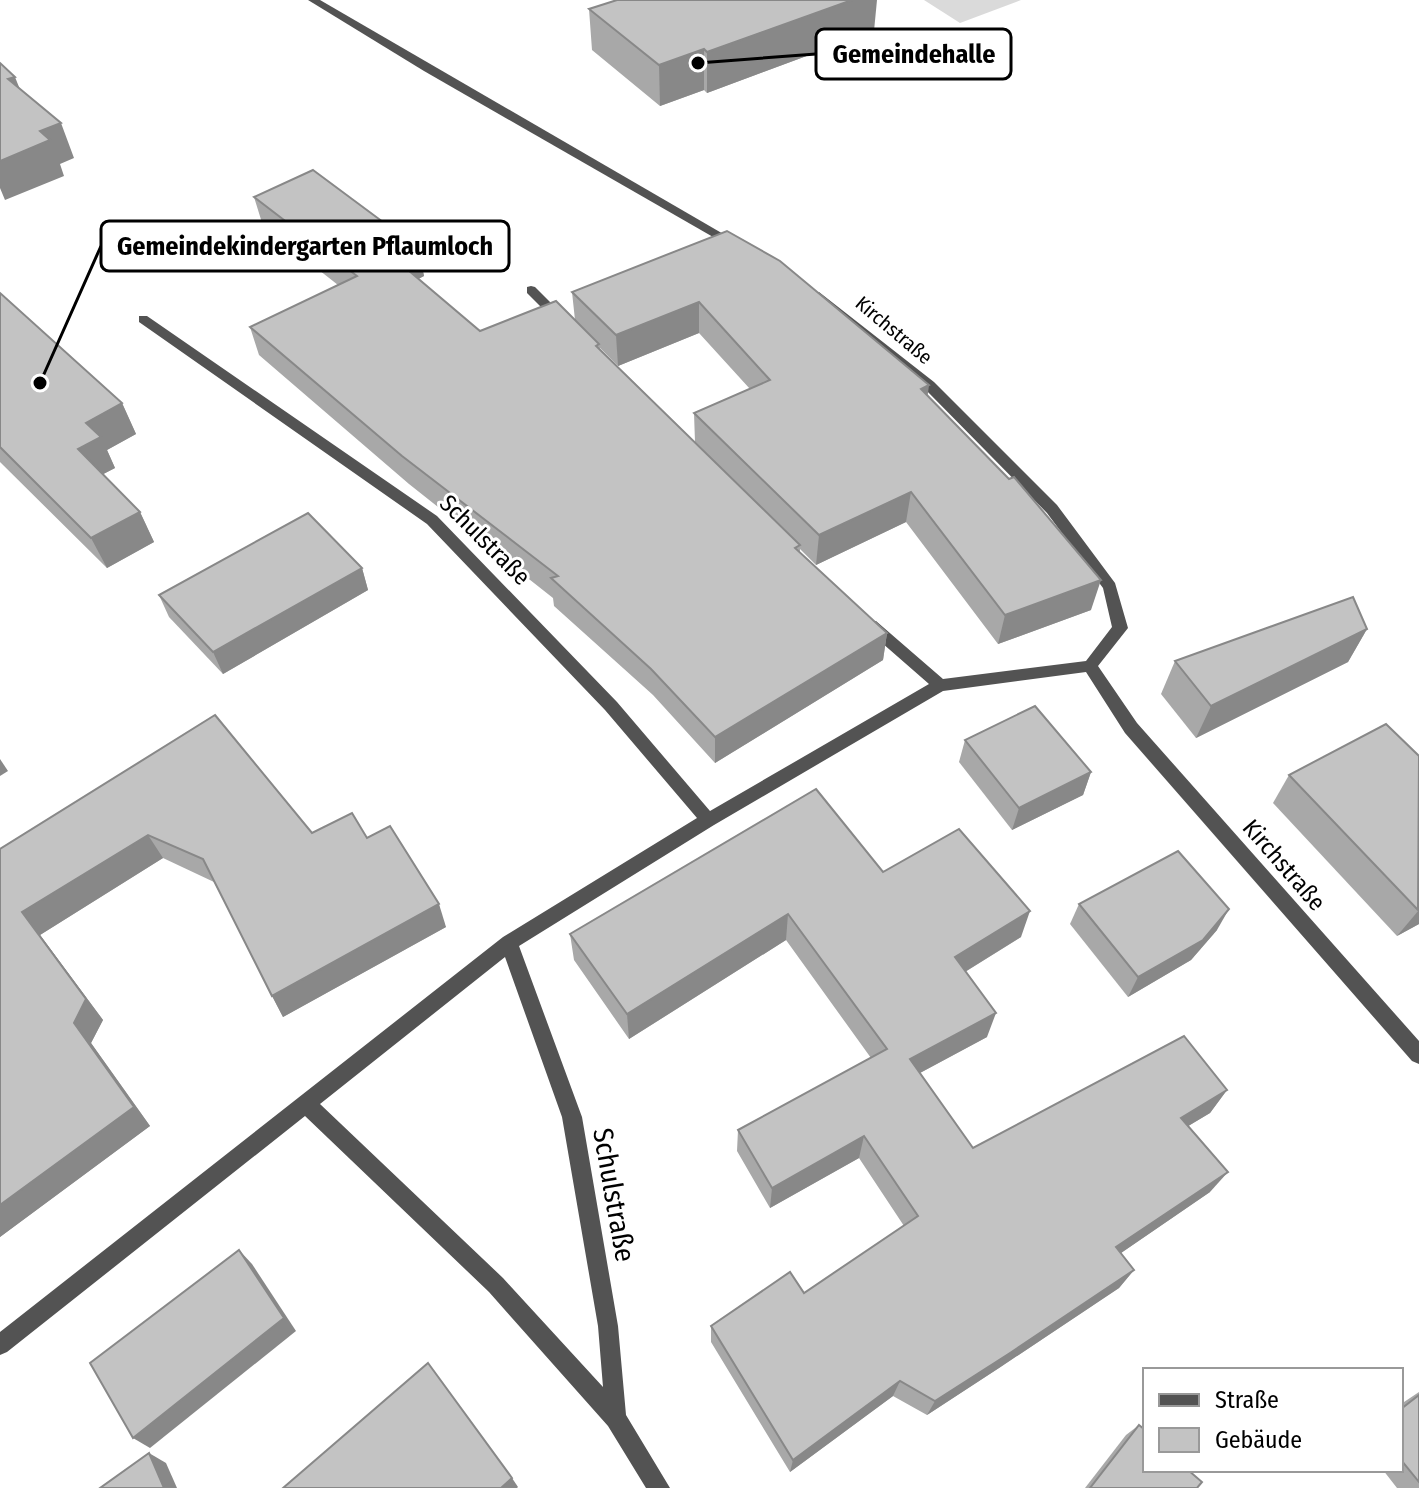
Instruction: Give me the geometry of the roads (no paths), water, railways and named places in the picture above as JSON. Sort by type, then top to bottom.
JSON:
[{"type":"street","points":[[313,0],[555,143],[752,254]]},
{"type":"street","points":[[531,290],[572,330]]},
{"type":"street","name":"Kirchstraße","points":[[811,291],[835,306],[929,385],[1052,509],[1110,587],[1120,628],[1090,666],[1131,728],[1419,1055]]},
{"type":"street","name":"Schulstraße","points":[[143,319],[432,520],[611,706],[708,820]]},
{"type":"street","points":[[861,617],[940,685]]},
{"type":"street","points":[[0,1345],[509,943],[708,820],[940,685],[1090,666]]},
{"type":"street","name":"Schulstraße","points":[[509,943],[572,1117],[608,1326],[616,1418]]},
{"type":"street","name":"Schulstraße","points":[[305,1103],[496,1285],[616,1418],[659,1488]]},
{"type":"place","name":"Gemeindehalle","points":[[698,63]]},
{"type":"place","name":"Gemeindekindergarten Pflaumloch","points":[[40,383]]}]
